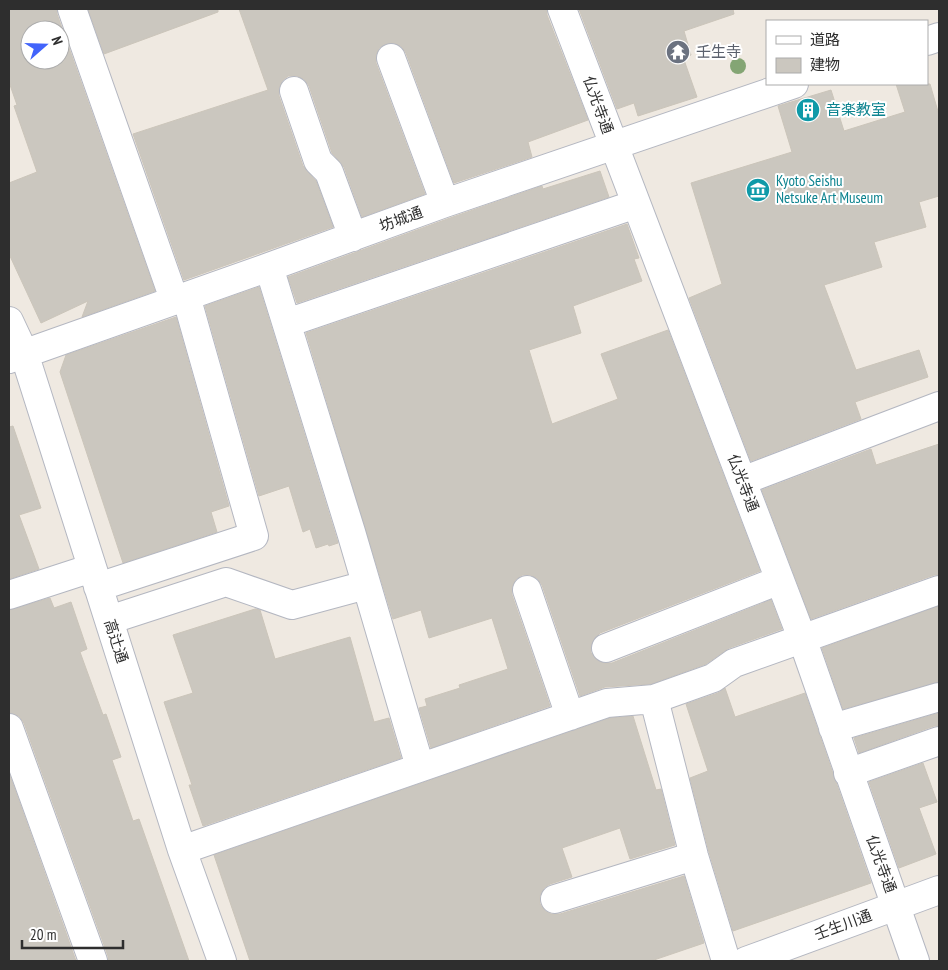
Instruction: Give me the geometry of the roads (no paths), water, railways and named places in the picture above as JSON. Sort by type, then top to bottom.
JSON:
[{"type":"street","points":[[9,595],[95,578],[254,536],[180,298],[72,9]]},
{"type":"street","name":"仏光寺通","points":[[562,9],[802,638],[915,961]]},
{"type":"street","points":[[391,58],[445,203]]},
{"type":"street","name":"坊城通","points":[[16,356],[445,203],[791,85]]},
{"type":"street","points":[[294,91],[318,161],[330,172],[353,237]]},
{"type":"street","points":[[287,323],[636,204]]},
{"type":"street","points":[[269,267],[420,767]]},
{"type":"street","name":"高辻通","points":[[9,321],[16,356],[95,578],[182,850],[222,961]]},
{"type":"street","points":[[742,481],[939,406]]},
{"type":"street","points":[[606,648],[780,580]]},
{"type":"street","points":[[109,620],[226,582],[292,605],[366,585]]},
{"type":"street","points":[[527,590],[570,716]]},
{"type":"street","points":[[182,850],[607,703],[654,699],[713,678],[734,663],[939,590]]},
{"type":"street","points":[[833,728],[939,697]]},
{"type":"street","points":[[654,699],[694,856],[726,961]]},
{"type":"street","points":[[9,728],[93,961]]},
{"type":"street","points":[[848,773],[939,741]]},
{"type":"street","points":[[555,899],[694,856]]},
{"type":"street","name":"壬生川通","points":[[746,961],[939,890]]},
{"type":"place","name":"壬生寺","points":[[678,52]]},
{"type":"place","name":"音楽教室","points":[[808,110]]},
{"type":"place","name":"Kyoto Seishu Netsuke Art Museum","points":[[758,190]]}]
